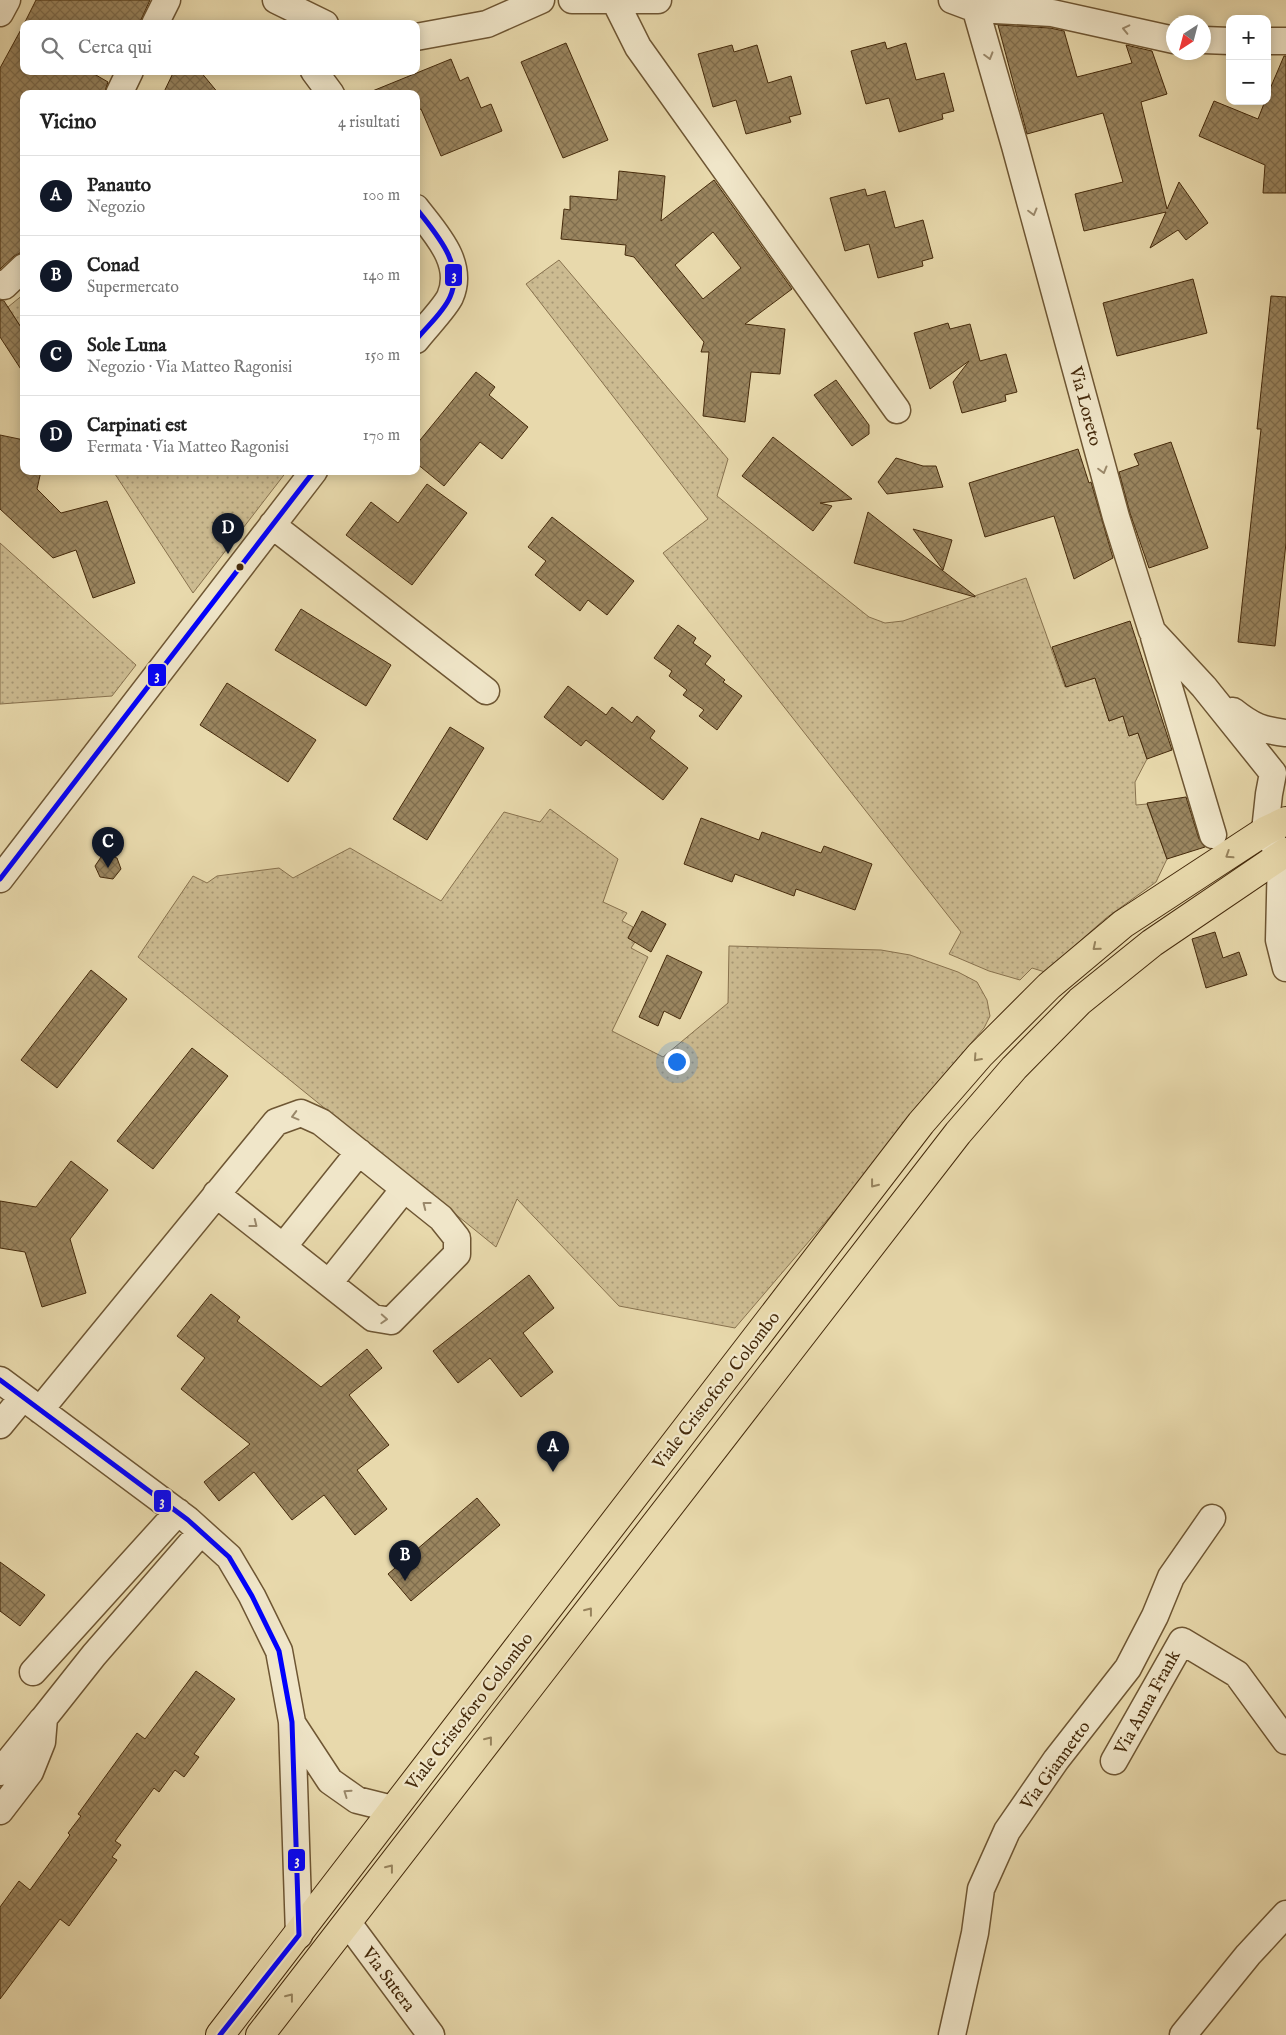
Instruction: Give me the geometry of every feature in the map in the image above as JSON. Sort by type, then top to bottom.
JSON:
[{"type":"main road","name":"Viale Cristoforo Colombo","points":[[220,2035],[299,1935],[393,1809],[922,1123],[980,1055],[1049,986],[1123,924],[1276,826]]},
{"type":"main road","name":"Viale Cristoforo Colombo","points":[[260,2035],[958,1132],[1014,1068],[1080,1001],[1152,943],[1283,854]]},
{"type":"street","points":[[0,13],[7,0]]},
{"type":"street","points":[[157,20],[167,0]]},
{"type":"street","points":[[260,0],[275,20]]},
{"type":"street","points":[[276,0],[318,20]]},
{"type":"street","points":[[420,36],[486,24],[541,0]]},
{"type":"street","points":[[572,0],[658,0]]},
{"type":"street","points":[[952,0],[1052,13],[1166,38]]},
{"type":"street","points":[[615,1],[638,47],[897,410]]},
{"type":"street","name":"Via Loreto","points":[[974,4],[1015,146],[1116,517],[1152,631],[1204,687],[1280,778]]},
{"type":"street","points":[[1211,40],[1226,41]]},
{"type":"street","points":[[1271,41],[1286,41]]},
{"type":"street","points":[[121,90],[128,75]]},
{"type":"street","points":[[317,75],[327,90]]},
{"type":"street","points":[[420,213],[445,245],[455,272],[450,297],[420,335]]},
{"type":"street","points":[[0,284],[4,286],[20,272]]},
{"type":"street","points":[[0,879],[311,475]]},
{"type":"street","points":[[272,525],[486,691]]},
{"type":"street","points":[[1152,631],[1213,835]]},
{"type":"street","points":[[1204,687],[1245,721],[1262,730],[1286,733]]},
{"type":"street","points":[[1286,748],[1277,762],[1280,778],[1269,794],[1283,854],[1279,940],[1286,968]]},
{"type":"street","points":[[0,1425],[31,1403],[216,1194],[276,1122],[301,1113],[321,1122],[442,1218],[457,1238],[457,1254],[391,1321],[373,1318],[216,1194]]},
{"type":"street","points":[[283,1247],[359,1152]]},
{"type":"street","points":[[329,1283],[404,1189]]},
{"type":"street","points":[[0,1380],[178,1512],[229,1557],[252,1596],[279,1651],[292,1722],[299,1935]]},
{"type":"street","points":[[33,1672],[178,1512]]},
{"type":"street","name":"Via Giannetto","points":[[952,2035],[976,1933],[981,1889],[1007,1831],[1056,1760],[1128,1668],[1155,1616],[1171,1577],[1212,1518]]},
{"type":"street","points":[[0,1772],[94,1655],[201,1532]]},
{"type":"street","points":[[1155,1616],[1182,1641]]},
{"type":"street","name":"Via Anna Frank","points":[[1114,1761],[1182,1641],[1237,1674],[1286,1742]]},
{"type":"street","points":[[0,1811],[30,1772],[42,1742],[44,1718]]},
{"type":"street","points":[[292,1722],[330,1781],[357,1800],[393,1809]]},
{"type":"street","points":[[1184,2035],[1248,1955],[1286,1914]]},
{"type":"street","name":"Via Sutera","points":[[348,1923],[431,2035]]},
{"type":"shaded area","points":[[559,260],[728,459],[717,496],[869,617],[885,623],[903,621],[1026,578],[1065,687],[1095,678],[1109,721],[1123,716],[1129,736],[1138,733],[1147,759],[1135,782],[1136,805],[1147,804],[1167,859],[1156,882],[1106,918],[1045,972],[1032,968],[1020,980],[989,971],[949,954],[961,932],[663,553],[708,519],[526,284]]},
{"type":"shaded area","points":[[20,297],[20,326],[8,307]]},
{"type":"shaded area","points":[[116,475],[284,475],[193,593]]},
{"type":"shaded area","points":[[0,543],[136,665],[112,696],[0,704]]},
{"type":"shaded area","points":[[550,809],[618,859],[603,902],[627,913],[622,921],[633,927],[628,938],[635,942],[631,948],[648,957],[612,1031],[663,1057],[728,1003],[729,946],[881,950],[910,955],[958,972],[977,982],[987,1000],[990,1016],[984,1028],[914,1109],[851,1192],[735,1328],[619,1306],[517,1199],[496,1247],[138,957],[193,876],[207,883],[217,876],[279,868],[293,878],[350,848],[441,901],[504,812],[540,822]]},
{"type":"building","points":[[36,0],[150,0],[141,20],[26,20]]},
{"type":"building","points":[[998,25],[1050,28],[1064,31],[1077,77],[1132,63],[1126,45],[1152,51],[1167,94],[1141,102],[1167,209],[1179,182],[1208,223],[1186,240],[1178,230],[1150,248],[1166,212],[1084,231],[1075,194],[1123,182],[1103,113],[1027,134]]},
{"type":"building","points":[[20,31],[20,75],[96,75],[108,82],[105,90],[20,90],[20,253],[0,269],[0,68]]},
{"type":"building","points":[[885,42],[887,49],[906,43],[916,80],[944,73],[954,111],[942,114],[943,119],[899,132],[889,98],[866,104],[851,51]]},
{"type":"building","points":[[566,43],[608,140],[563,158],[521,62]]},
{"type":"building","points":[[732,45],[734,52],[757,45],[768,83],[791,76],[801,114],[789,117],[791,122],[746,134],[736,100],[713,107],[698,54]]},
{"type":"building","points":[[1284,56],[1286,56],[1286,193],[1263,193],[1265,165],[1199,136],[1214,101],[1258,119],[1263,105],[1271,105],[1271,87]]},
{"type":"building","points":[[451,59],[460,81],[468,77],[481,108],[491,104],[502,131],[441,156],[420,109],[420,90],[375,90],[412,75],[420,75],[420,72]]},
{"type":"building","points":[[172,75],[203,75],[216,90],[165,90]]},
{"type":"building","points":[[619,171],[665,176],[661,221],[714,180],[792,289],[745,324],[785,329],[780,374],[751,372],[745,422],[703,416],[709,352],[701,352],[704,342],[634,257],[625,255],[626,245],[561,239],[564,209],[570,210],[570,196],[617,200]],"holes":[[[713,232],[741,268],[703,299],[675,265]]]},
{"type":"building","points":[[865,189],[867,196],[885,191],[895,228],[923,220],[933,258],[922,261],[923,266],[878,278],[869,244],[845,251],[830,198]]},
{"type":"building","points":[[1193,279],[1207,333],[1117,356],[1103,303]]},
{"type":"building","points":[[1271,296],[1286,297],[1286,543],[1275,646],[1238,642],[1261,429],[1257,429]]},
{"type":"building","points":[[0,300],[4,301],[20,326],[20,368],[0,337]]},
{"type":"building","points":[[948,323],[950,329],[970,324],[980,361],[1006,354],[1017,392],[1005,395],[1006,401],[962,413],[953,382],[969,361],[930,389],[914,333]]},
{"type":"building","points":[[476,372],[495,387],[489,395],[528,427],[502,459],[480,442],[444,486],[420,466],[420,440]]},
{"type":"building","points":[[836,380],[869,425],[869,434],[852,446],[814,395]]},
{"type":"building","points":[[0,435],[20,439],[20,475],[40,475],[37,489],[61,513],[107,501],[135,583],[93,598],[76,550],[53,558],[0,509]]},
{"type":"building","points":[[773,437],[852,499],[820,503],[832,506],[813,531],[742,476]]},
{"type":"building","points":[[1171,442],[1208,548],[1149,568],[1130,513],[1119,472],[1139,465],[1134,454]]},
{"type":"building","points":[[1078,449],[1089,483],[1091,482],[1113,558],[1074,579],[1054,516],[985,537],[969,483]]},
{"type":"building","points":[[896,458],[923,466],[936,466],[943,487],[887,494],[878,482]]},
{"type":"building","points":[[427,484],[467,513],[412,585],[346,535],[371,502],[398,523]]},
{"type":"building","points":[[868,512],[975,596],[975,597],[854,563]]},
{"type":"building","points":[[552,517],[634,581],[607,615],[588,600],[580,611],[535,575],[546,561],[528,547]]},
{"type":"building","points":[[913,529],[952,540],[943,570]]},
{"type":"building","points":[[301,609],[391,665],[366,706],[275,650]]},
{"type":"building","points":[[1130,621],[1172,750],[1147,759],[1138,733],[1129,736],[1123,716],[1109,721],[1095,678],[1066,687],[1052,647]]},
{"type":"building","points":[[678,625],[696,638],[693,643],[711,656],[705,664],[725,680],[723,682],[742,696],[717,730],[699,716],[704,710],[683,695],[687,690],[669,676],[672,671],[654,658]]},
{"type":"building","points":[[227,683],[316,740],[288,782],[200,725]]},
{"type":"building","points":[[568,686],[606,715],[612,707],[632,723],[637,716],[655,731],[650,738],[688,768],[663,800],[586,740],[581,746],[544,717]]},
{"type":"building","points":[[450,727],[484,748],[427,840],[393,819]]},
{"type":"building","points":[[1186,797],[1199,839],[1205,847],[1167,859],[1147,803]]},
{"type":"building","points":[[701,818],[759,840],[762,832],[821,853],[824,846],[872,864],[855,910],[796,889],[794,896],[735,874],[732,882],[684,864]]},
{"type":"building","points":[[103,854],[117,858],[121,869],[113,879],[100,877],[95,866]]},
{"type":"building","points":[[642,911],[666,924],[651,952],[628,938]]},
{"type":"building","points":[[1215,932],[1223,958],[1239,952],[1247,975],[1206,988],[1192,939]]},
{"type":"building","points":[[667,955],[702,972],[680,1019],[664,1011],[658,1026],[639,1017]]},
{"type":"building","points":[[91,970],[127,999],[57,1088],[21,1060]]},
{"type":"building","points":[[192,1048],[228,1076],[153,1169],[117,1141]]},
{"type":"building","points":[[71,1161],[108,1190],[70,1239],[86,1293],[42,1307],[25,1252],[0,1248],[0,1201],[36,1207]]},
{"type":"building","points":[[529,1275],[554,1308],[523,1333],[553,1372],[521,1397],[490,1358],[458,1383],[433,1351]]},
{"type":"building","points":[[211,1294],[240,1317],[237,1321],[321,1387],[367,1349],[382,1368],[349,1395],[389,1445],[357,1470],[387,1509],[355,1535],[324,1495],[292,1520],[254,1472],[219,1501],[204,1482],[250,1444],[181,1389],[205,1358],[177,1336]]},
{"type":"building","points":[[477,1498],[500,1525],[411,1601],[388,1574]]},
{"type":"building","points":[[0,1562],[45,1595],[20,1626],[0,1611]]},
{"type":"building","points":[[196,1671],[235,1699],[194,1754],[199,1757],[184,1777],[175,1770],[159,1792],[154,1788],[115,1841],[121,1845],[112,1857],[117,1860],[69,1926],[60,1919],[0,1999],[0,1907],[19,1881],[30,1890],[70,1835],[68,1833],[81,1816],[78,1814],[137,1733],[145,1739]]},
{"type":"transit line","name":"3","points":[[420,213],[446,249],[454,273],[454,285],[447,303],[420,335]]},
{"type":"transit line","name":"3","points":[[0,879],[311,475]]},
{"type":"transit line","name":"3","points":[[0,1380],[188,1520],[229,1557],[252,1596],[279,1651],[292,1722],[299,1935],[220,2035]]},
{"type":"place","name":"Carpinati est","points":[[228,554]]},
{"type":"place","name":"Sole Luna","points":[[108,868]]},
{"type":"place","name":"Panauto","points":[[553,1472]]},
{"type":"place","name":"Conad","points":[[405,1581]]}]
